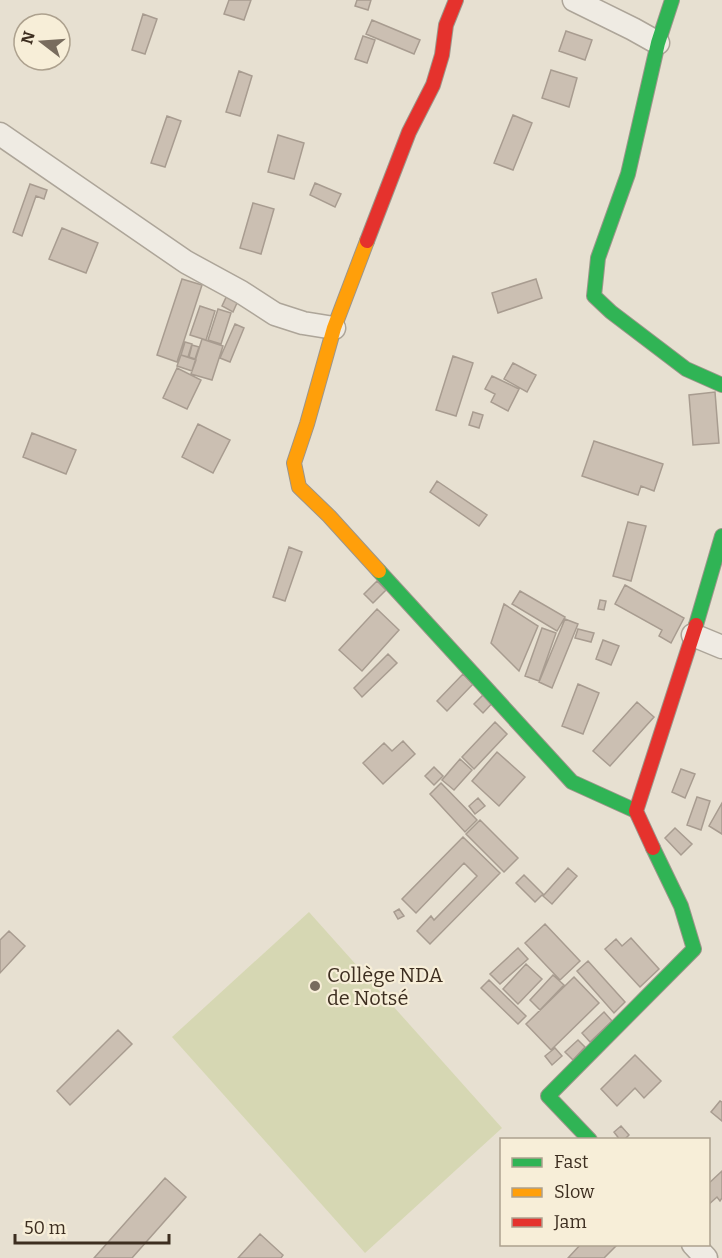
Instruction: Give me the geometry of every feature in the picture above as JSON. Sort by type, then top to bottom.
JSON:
[{"type":"street","points":[[456,0],[446,25],[442,55],[432,86],[409,132],[334,327],[294,463],[299,487],[329,516],[572,782],[636,811],[681,906],[694,949],[548,1096],[588,1138]]},
{"type":"street","points":[[574,0],[658,43]]},
{"type":"street","points":[[672,0],[658,43],[628,174],[598,258],[594,296],[611,312],[686,369],[722,385]]},
{"type":"street","points":[[0,134],[186,262],[241,292],[275,314],[303,323],[334,327]]},
{"type":"street","points":[[636,811],[693,635],[722,536]]},
{"type":"street","points":[[693,635],[722,647]]},
{"type":"street","points":[[694,1246],[706,1258]]},
{"type":"green space","points":[[309,912],[502,1128],[365,1253],[172,1037]]},
{"type":"building","points":[[229,0],[251,0],[244,20],[224,14]]},
{"type":"building","points":[[357,0],[371,0],[368,10],[355,6]]},
{"type":"building","points":[[143,14],[157,19],[145,54],[132,50]]},
{"type":"building","points":[[372,20],[420,40],[414,54],[366,34]]},
{"type":"building","points":[[566,31],[592,40],[585,60],[559,51]]},
{"type":"building","points":[[363,36],[375,40],[367,63],[355,59]]},
{"type":"building","points":[[551,70],[577,78],[569,107],[542,98]]},
{"type":"building","points":[[239,71],[252,76],[240,116],[226,112]]},
{"type":"building","points":[[513,115],[532,123],[513,170],[494,163]]},
{"type":"building","points":[[167,116],[181,121],[165,167],[151,163]]},
{"type":"building","points":[[278,135],[304,143],[294,179],[268,172]]},
{"type":"building","points":[[315,183],[341,194],[335,207],[310,195]]},
{"type":"building","points":[[30,184],[47,190],[44,199],[36,196],[22,236],[13,232]]},
{"type":"building","points":[[253,203],[274,209],[261,254],[240,248]]},
{"type":"building","points":[[62,228],[98,243],[86,273],[49,259]]},
{"type":"building","points":[[182,279],[202,285],[177,362],[157,355]]},
{"type":"building","points":[[536,279],[542,298],[498,313],[492,293]]},
{"type":"building","points":[[230,289],[241,294],[233,312],[222,306]]},
{"type":"building","points":[[200,306],[215,311],[206,340],[190,335]]},
{"type":"building","points":[[218,309],[231,313],[221,344],[208,340]]},
{"type":"building","points":[[235,324],[244,328],[230,362],[220,358]]},
{"type":"building","points":[[202,339],[223,346],[212,380],[191,374]]},
{"type":"building","points":[[185,342],[192,344],[188,357],[181,355]]},
{"type":"building","points":[[192,345],[199,347],[195,359],[189,357]]},
{"type":"building","points":[[181,355],[196,360],[192,371],[177,366]]},
{"type":"building","points":[[453,356],[473,363],[456,416],[436,410]]},
{"type":"building","points":[[513,363],[536,375],[527,392],[504,379]]},
{"type":"building","points":[[177,368],[201,380],[187,409],[163,398]]},
{"type":"building","points":[[492,376],[519,389],[508,411],[491,402],[495,394],[485,389]]},
{"type":"building","points":[[715,392],[719,443],[693,445],[689,395]]},
{"type":"building","points":[[473,412],[483,415],[479,428],[469,425]]},
{"type":"building","points":[[198,424],[230,440],[213,473],[182,457]]},
{"type":"building","points":[[32,433],[76,450],[66,474],[23,457]]},
{"type":"building","points":[[594,441],[663,464],[654,491],[641,486],[638,495],[582,476]]},
{"type":"building","points":[[437,481],[487,515],[479,526],[430,492]]},
{"type":"building","points":[[628,522],[646,526],[631,581],[613,576]]},
{"type":"building","points":[[289,547],[302,552],[285,601],[273,597]]},
{"type":"building","points":[[377,581],[386,590],[373,603],[364,594]]},
{"type":"building","points":[[625,585],[684,618],[671,643],[659,636],[662,630],[615,604]]},
{"type":"building","points":[[520,591],[565,617],[557,631],[512,604]]},
{"type":"building","points":[[600,600],[606,601],[604,610],[598,609]]},
{"type":"building","points":[[504,604],[538,626],[519,671],[491,643]]},
{"type":"building","points":[[377,609],[399,630],[362,671],[339,650]]},
{"type":"building","points":[[565,619],[578,624],[552,688],[539,682]]},
{"type":"building","points":[[542,628],[556,633],[539,681],[525,676]]},
{"type":"building","points":[[578,629],[594,633],[591,642],[575,638]]},
{"type":"building","points":[[603,640],[619,646],[611,665],[596,659]]},
{"type":"building","points":[[388,654],[397,663],[362,697],[354,688]]},
{"type":"building","points":[[463,674],[473,684],[447,711],[437,701]]},
{"type":"building","points":[[578,684],[599,693],[583,734],[562,726]]},
{"type":"building","points":[[487,691],[496,699],[483,713],[474,704]]},
{"type":"building","points":[[637,702],[654,717],[610,766],[593,751]]},
{"type":"building","points":[[495,722],[507,734],[474,769],[462,757]]},
{"type":"building","points":[[403,741],[415,754],[383,784],[363,763],[384,743],[392,751]]},
{"type":"building","points":[[497,752],[525,777],[499,806],[472,781]]},
{"type":"building","points":[[460,759],[472,770],[454,790],[442,780]]},
{"type":"building","points":[[434,767],[443,776],[434,785],[425,776]]},
{"type":"building","points":[[681,769],[695,774],[685,798],[672,792]]},
{"type":"building","points":[[441,783],[477,820],[465,832],[430,794]]},
{"type":"building","points":[[697,797],[710,801],[701,830],[687,825]]},
{"type":"building","points":[[478,798],[485,806],[475,814],[469,806]]},
{"type":"building","points":[[722,803],[722,834],[709,826]]},
{"type":"building","points":[[480,820],[518,858],[504,872],[466,834]]},
{"type":"building","points":[[675,828],[692,844],[681,855],[665,838]]},
{"type":"building","points":[[463,837],[500,873],[430,944],[417,931],[431,916],[434,920],[477,876],[464,863],[416,913],[402,899]]},
{"type":"building","points":[[568,868],[577,876],[552,904],[543,896]]},
{"type":"building","points":[[524,875],[543,894],[535,902],[516,883]]},
{"type":"building","points":[[399,909],[404,916],[398,919],[394,912]]},
{"type":"building","points":[[545,924],[580,961],[560,980],[525,943]]},
{"type":"building","points":[[9,931],[25,946],[0,973],[0,940]]},
{"type":"building","points":[[631,938],[659,969],[640,987],[605,949],[616,939],[622,946]]},
{"type":"building","points":[[518,948],[528,959],[500,984],[490,974]]},
{"type":"building","points":[[588,961],[625,1002],[614,1013],[577,971]]},
{"type":"building","points":[[526,964],[542,979],[518,1004],[503,989]]},
{"type":"building","points":[[553,975],[564,985],[540,1010],[530,1000]]},
{"type":"building","points":[[574,977],[599,1003],[551,1050],[526,1024]]},
{"type":"building","points":[[489,980],[526,1016],[518,1024],[481,988]]},
{"type":"building","points":[[604,1012],[612,1021],[590,1042],[582,1033]]},
{"type":"building","points":[[118,1030],[132,1044],[70,1105],[57,1091]]},
{"type":"building","points":[[578,1040],[585,1047],[573,1060],[565,1052]]},
{"type":"building","points":[[555,1048],[562,1056],[552,1065],[545,1056]]},
{"type":"building","points":[[635,1055],[661,1081],[644,1098],[635,1088],[617,1106],[601,1089]]},
{"type":"building","points":[[720,1101],[722,1102],[722,1121],[711,1112]]},
{"type":"building","points":[[621,1126],[629,1135],[626,1138],[618,1138],[614,1132]]},
{"type":"building","points":[[722,1171],[720,1201],[717,1197],[710,1203],[710,1182]]},
{"type":"building","points":[[165,1178],[186,1197],[132,1258],[94,1258]]},
{"type":"building","points":[[260,1234],[283,1255],[281,1258],[238,1258]]},
{"type":"building","points":[[579,1246],[616,1246],[604,1258],[568,1258]]},
{"type":"traffic: fast","points":[[672,0],[658,43],[628,174],[598,258],[594,296],[611,312],[686,369],[722,385]]},
{"type":"traffic: fast","points":[[696,625],[722,536]]},
{"type":"traffic: fast","points":[[379,571],[572,782],[636,811]]},
{"type":"traffic: fast","points":[[588,1138],[548,1096],[694,949],[681,906],[653,848]]},
{"type":"traffic: slow","points":[[367,241],[334,328],[294,463],[299,487],[379,571]]},
{"type":"traffic: jam","points":[[367,241],[409,132],[433,85],[442,55],[446,25],[456,0]]},
{"type":"traffic: jam","points":[[653,848],[636,811],[696,625]]},
{"type":"place","name":"Collège NDA de Notsé","points":[[315,986]]}]
